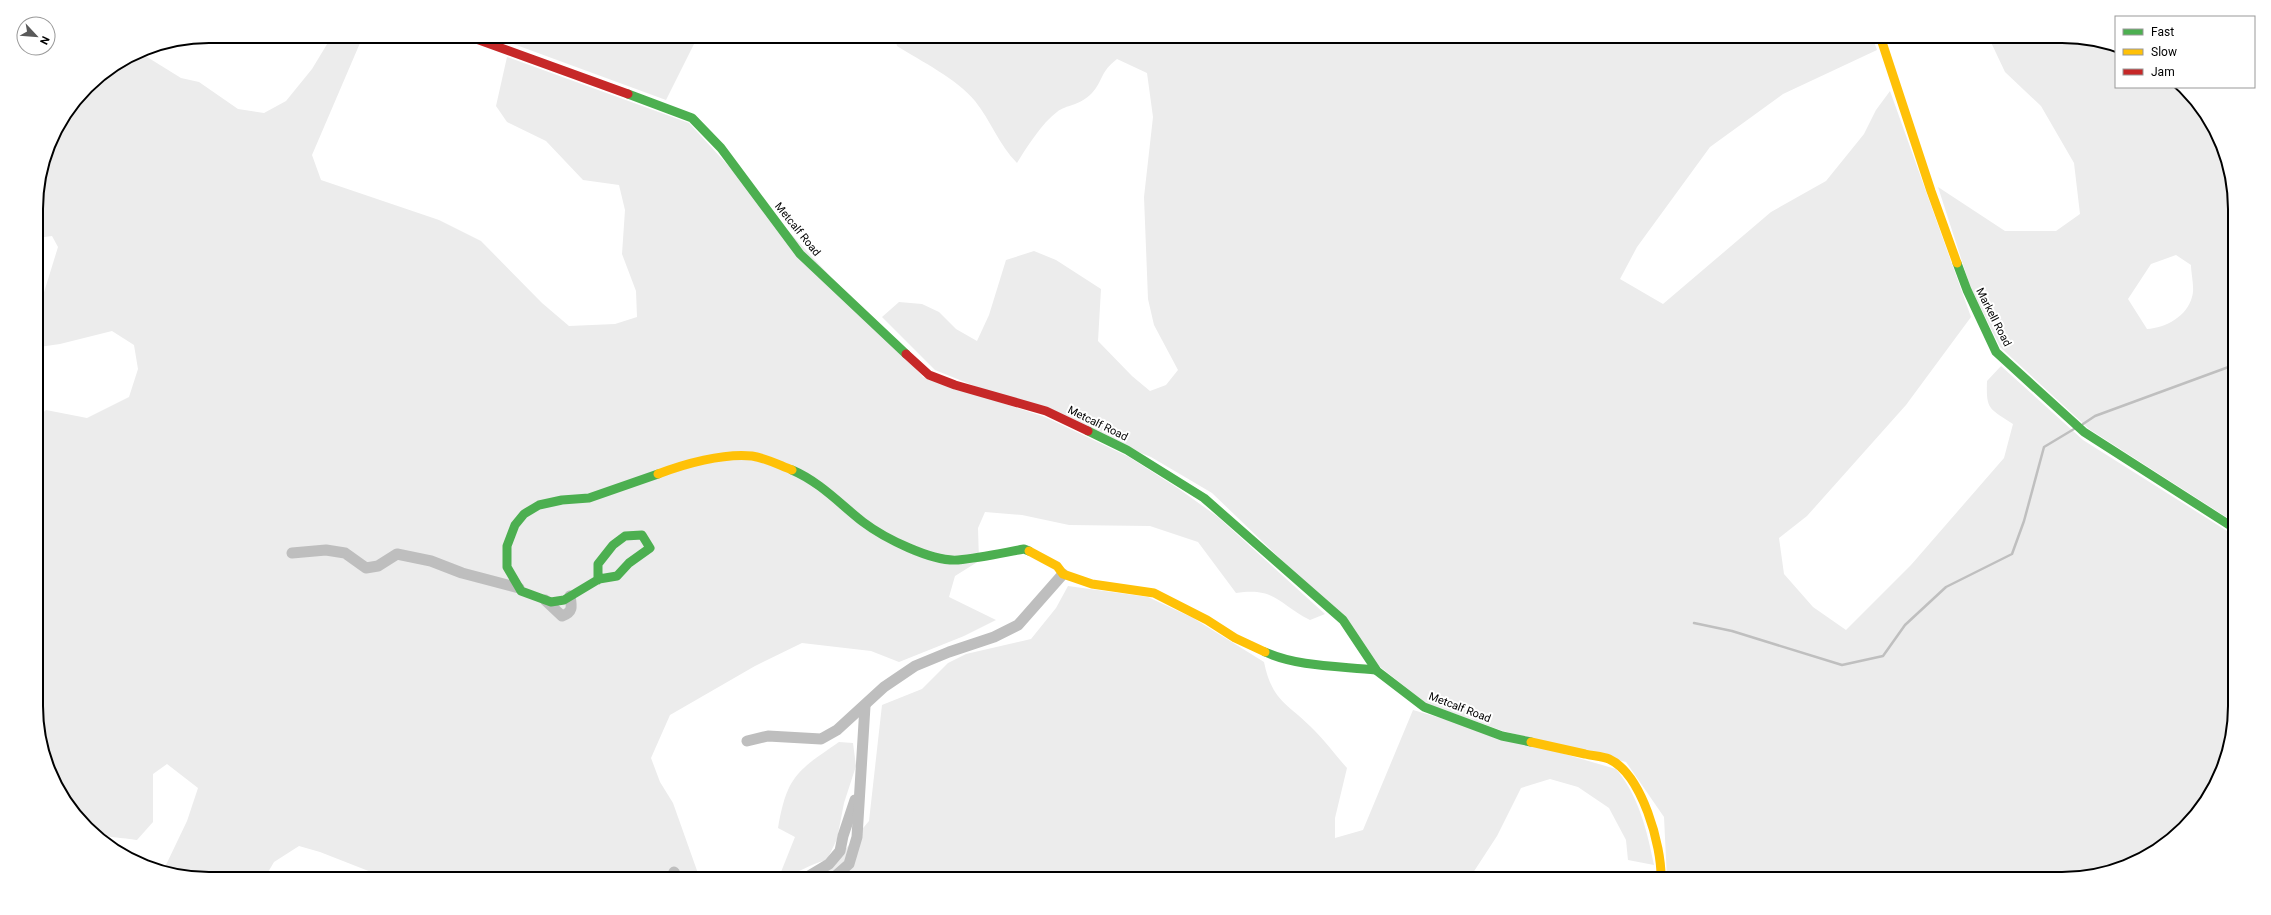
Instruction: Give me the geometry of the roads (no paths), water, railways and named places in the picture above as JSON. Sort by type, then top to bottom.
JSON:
[{"type":"street","name":"Metcalf Road","points":[[487,43],[692,118],[721,148],[800,254],[929,375],[955,385],[1046,411],[1127,450],[1204,498],[1343,620],[1376,670],[1424,707],[1502,736],[1608,759],[1623,769],[1652,824],[1663,868],[1662,872]]},
{"type":"street","name":"Markell Road","points":[[1882,43],[1931,191],[1967,290],[1996,352],[2084,432],[2228,524]]},
{"type":"street","points":[[519,588],[511,578],[507,567],[507,546],[515,525],[524,514],[539,505],[562,500],[589,498],[665,471],[709,459],[731,456],[765,459],[799,473],[826,491],[864,523],[898,542],[938,558],[957,560],[1024,549],[1057,566],[1063,574],[1092,584],[1154,593],[1207,620],[1235,638],[1276,657],[1300,662],[1376,670]]},
{"type":"street","points":[[292,553],[326,550],[345,553],[366,568],[378,566],[398,554],[432,561],[462,573],[519,588],[536,598],[545,600],[564,600],[598,580],[617,576],[629,563],[650,548],[647,540],[642,535],[626,536],[613,545],[598,564],[598,580]]},
{"type":"street","points":[[747,741],[768,736],[820,739],[837,730],[884,687],[915,666],[949,652],[994,637],[1018,625],[1063,574]]},
{"type":"street","points":[[545,600],[562,616],[572,610],[570,596]]},
{"type":"street","points":[[840,872],[849,864],[857,837],[865,706]]},
{"type":"street","points":[[816,872],[829,864],[840,851],[843,836],[860,784]]},
{"type":"waterway","points":[[2083,424],[2095,416],[2228,367]]},
{"type":"waterway","points":[[1694,623],[1732,631],[1842,665],[1883,656],[1905,625],[1946,587],[2012,554],[2024,521],[2044,447],[2074,429]]}]
